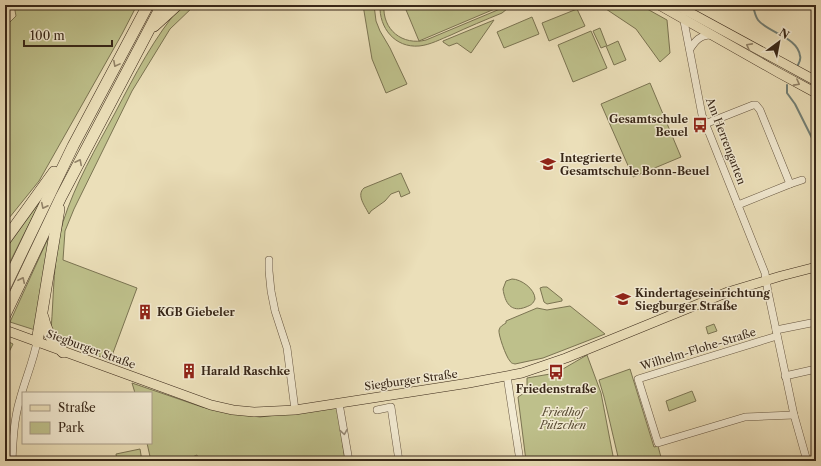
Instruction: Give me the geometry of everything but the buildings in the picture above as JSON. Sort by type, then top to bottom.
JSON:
[{"type":"highway","points":[[5,287],[73,146],[148,5]]},
{"type":"highway","points":[[5,315],[61,197],[162,5]]},
{"type":"highway","points":[[148,32],[177,5]]},
{"type":"highway","points":[[5,240],[73,146]]},
{"type":"highway","points":[[37,342],[61,197]]},
{"type":"highway","points":[[42,314],[46,330],[51,339],[64,352]]},
{"type":"main road","points":[[659,5],[816,92]]},
{"type":"main road","points":[[680,6],[816,81]]},
{"type":"main road","name":"Siegburger Straße","points":[[5,330],[211,405],[233,410],[254,412],[294,410],[522,374],[566,358],[728,292],[816,267]]},
{"type":"street","name":"Am Herrengarten","points":[[680,6],[690,49],[698,100],[705,124],[765,273],[785,376],[807,461]]},
{"type":"street","points":[[690,49],[698,39],[706,35],[711,35]]},
{"type":"street","points":[[705,124],[755,104],[760,110],[790,184]]},
{"type":"street","points":[[738,205],[802,180]]},
{"type":"street","points":[[269,260],[268,271],[275,311],[287,348],[294,410]]},
{"type":"street","points":[[777,333],[816,322]]},
{"type":"street","name":"Wilhelm-Flohe-Straße","points":[[777,333],[638,379],[658,443],[745,417],[794,415]]},
{"type":"street","points":[[22,392],[34,358],[37,342]]},
{"type":"street","points":[[785,376],[816,369]]},
{"type":"street","points":[[507,376],[520,461]]},
{"type":"street","points":[[12,461],[16,416],[22,393]]},
{"type":"street","points":[[339,402],[348,461]]},
{"type":"street","points":[[377,410],[390,407],[399,461]]},
{"type":"green space","points":[[14,5],[137,5],[39,181],[5,223],[5,27],[16,16]]},
{"type":"green space","points":[[182,5],[195,5],[170,29],[132,91],[74,209],[65,231],[63,260],[137,288],[110,361],[61,339],[51,330],[57,248],[68,208],[93,153],[154,43]]},
{"type":"green space","points":[[363,5],[374,5],[376,21],[380,31],[407,84],[386,93],[372,59]]},
{"type":"green space","points":[[380,5],[384,5],[386,22],[390,29],[402,38],[409,41],[418,41],[426,40],[500,9],[506,5],[512,5],[502,13],[435,42],[419,46],[410,46],[403,44],[390,35],[382,21]]},
{"type":"green space","points":[[404,5],[504,5],[419,41]]},
{"type":"green space","points":[[600,5],[640,5],[667,20],[670,53],[660,62],[636,29]]},
{"type":"green space","points":[[577,9],[585,26],[549,41],[542,23]]},
{"type":"green space","points":[[532,17],[539,34],[504,48],[497,32]]},
{"type":"green space","points":[[494,20],[471,53],[457,43],[449,46],[443,42],[443,41]]},
{"type":"green space","points":[[600,28],[607,46],[618,41],[626,60],[614,65],[606,46],[601,48],[593,31]]},
{"type":"green space","points":[[591,31],[607,68],[573,82],[558,45]]},
{"type":"green space","points":[[650,83],[681,157],[633,177],[601,104]]},
{"type":"green space","points":[[401,173],[410,193],[401,197],[399,191],[391,194],[369,214],[361,197],[364,188]]},
{"type":"green space","points":[[41,200],[5,272],[5,250]]},
{"type":"green space","points":[[55,223],[35,330],[10,322]]},
{"type":"green space","points":[[516,279],[530,288],[535,299],[532,304],[521,309],[516,309],[510,306],[505,299],[503,289],[506,281]]},
{"type":"green space","points":[[547,287],[562,299],[562,301],[547,304],[544,302],[540,288]]},
{"type":"green space","points":[[570,306],[605,334],[543,358],[515,364],[511,363],[504,350],[499,332],[500,328],[506,323],[506,321],[537,308],[547,310]]},
{"type":"green space","points":[[714,324],[717,331],[708,334],[706,327]]},
{"type":"green space","points":[[5,340],[13,344],[5,360]]},
{"type":"green space","name":"Friedhof Pützchen","points":[[587,355],[601,393],[614,461],[526,461],[518,397],[527,391],[527,378],[556,373]]},
{"type":"green space","points":[[630,369],[654,447],[658,446],[662,461],[619,461],[599,380]]},
{"type":"green space","points":[[132,383],[202,407],[260,417],[338,407],[345,461],[199,461],[197,455],[183,461],[151,461],[147,444],[152,444],[152,392],[135,392]]},
{"type":"green space","points":[[692,391],[696,401],[669,411],[666,401]]},
{"type":"green space","points":[[140,449],[142,461],[117,461],[116,454]]},
{"type":"waterway","points":[[753,5],[755,15],[758,20],[794,44],[798,50],[800,58],[798,65]]},
{"type":"waterway","points":[[787,85],[787,93],[795,104],[816,146]]},
{"type":"waterway","points":[[816,149],[816,162]]},
{"type":"place","name":"Gesamtschule Beuel","points":[[700,125]]},
{"type":"place","name":"Integrierte Gesamtschule Bonn-Beuel","points":[[548,164]]},
{"type":"place","name":"Kindertageseinrichtung Siegburger Straße","points":[[623,299]]},
{"type":"place","name":"KGB Giebeler","points":[[145,312]]},
{"type":"place","name":"Harald Raschke","points":[[189,371]]},
{"type":"place","name":"Friedenstraße","points":[[556,372]]}]
